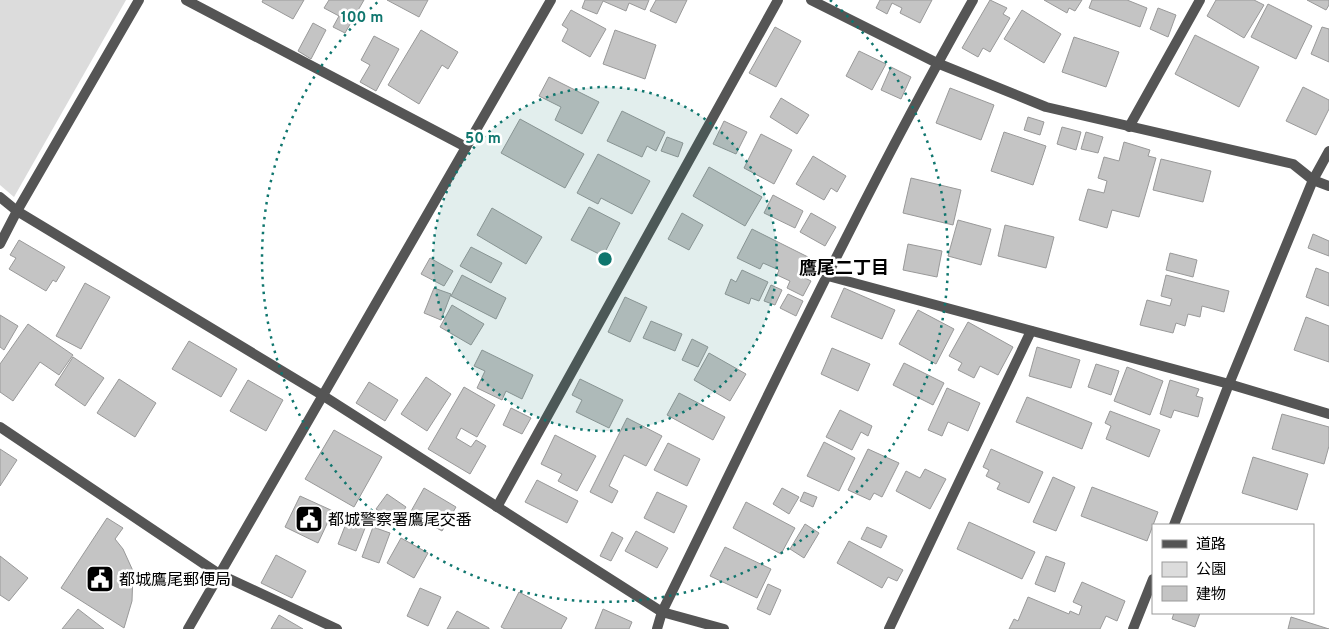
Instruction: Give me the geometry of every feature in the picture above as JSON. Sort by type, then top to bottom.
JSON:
[{"type":"street","points":[[0,244],[17,211],[139,0]]},
{"type":"street","points":[[186,0],[466,147]]},
{"type":"street","points":[[188,629],[551,0]]},
{"type":"street","points":[[497,507],[778,0]]},
{"type":"street","points":[[810,0],[938,63],[1046,107],[1293,164],[1313,180],[1329,186]]},
{"type":"street","points":[[657,629],[662,612],[828,276],[938,63],[973,0]]},
{"type":"street","points":[[1129,127],[1200,0]]},
{"type":"street","points":[[1174,524],[1229,384],[1313,180],[1329,151]]},
{"type":"street","points":[[0,197],[17,211],[322,395],[662,612],[724,629]]},
{"type":"street","points":[[828,276],[1229,384],[1329,414]]},
{"type":"street","points":[[889,629],[1032,331]]},
{"type":"street","points":[[0,427],[219,574],[337,629]]},
{"type":"street","points":[[1133,629],[1152,582]]},
{"type":"green space","points":[[0,0],[126,0],[14,197],[0,185]]},
{"type":"building","points":[[263,0],[304,0],[293,19],[262,2]]},
{"type":"building","points":[[329,0],[364,0],[345,33],[333,27],[339,16],[324,8]]},
{"type":"building","points":[[387,0],[428,0],[419,17]]},
{"type":"building","points":[[585,0],[649,0],[645,10],[629,3],[626,11],[603,1],[597,14],[582,8]]},
{"type":"building","points":[[656,0],[687,0],[676,23],[650,11]]},
{"type":"building","points":[[880,0],[932,0],[920,23],[900,13],[902,8],[892,3],[887,14],[876,8]]},
{"type":"building","points":[[990,0],[1007,8],[1003,14],[1010,18],[990,52],[983,48],[978,57],[962,48]]},
{"type":"building","points":[[1044,0],[1082,0],[1075,11],[1069,8],[1067,13]]},
{"type":"building","points":[[1092,0],[1127,0],[1147,8],[1140,27],[1089,8]]},
{"type":"building","points":[[1216,0],[1254,0],[1264,5],[1244,38],[1207,16]]},
{"type":"building","points":[[1307,0],[1329,0],[1329,5],[1326,10]]},
{"type":"building","points":[[1268,4],[1312,26],[1296,59],[1251,37]]},
{"type":"building","points":[[1158,8],[1176,15],[1168,37],[1150,29]]},
{"type":"building","points":[[571,10],[606,29],[590,57],[562,41],[568,29],[562,25]]},
{"type":"building","points":[[1022,10],[1061,34],[1044,63],[1004,39]]},
{"type":"building","points":[[313,23],[326,30],[311,59],[298,51]]},
{"type":"building","points":[[775,27],[801,41],[776,87],[749,73]]},
{"type":"building","points":[[1322,27],[1329,29],[1329,62],[1311,54]]},
{"type":"building","points":[[421,30],[458,52],[448,69],[442,65],[419,104],[388,85]]},
{"type":"building","points":[[615,30],[656,45],[645,79],[603,64]]},
{"type":"building","points":[[1195,35],[1259,67],[1239,107],[1175,74]]},
{"type":"building","points":[[374,36],[399,49],[376,91],[360,82],[370,65],[361,60]]},
{"type":"building","points":[[1074,37],[1119,52],[1106,87],[1062,72]]},
{"type":"building","points":[[859,51],[886,64],[872,90],[846,76]]},
{"type":"building","points":[[891,67],[911,77],[901,99],[881,90]]},
{"type":"building","points":[[549,77],[599,102],[582,134],[555,120],[561,107],[539,96]]},
{"type":"building","points":[[1303,87],[1329,100],[1329,109],[1316,135],[1286,121]]},
{"type":"building","points":[[950,88],[994,105],[981,140],[936,123]]},
{"type":"building","points":[[781,98],[809,115],[797,134],[770,117]]},
{"type":"building","points":[[622,111],[665,132],[656,151],[647,146],[642,157],[607,141]]},
{"type":"building","points":[[1028,117],[1044,122],[1040,135],[1024,130]]},
{"type":"building","points":[[520,119],[584,154],[565,188],[501,153]]},
{"type":"building","points":[[724,121],[747,132],[736,154],[713,144]]},
{"type":"building","points":[[1062,127],[1081,132],[1076,150],[1057,144]]},
{"type":"building","points":[[1004,132],[1046,146],[1033,185],[991,171]]},
{"type":"building","points":[[1086,132],[1103,137],[1098,153],[1081,149]]},
{"type":"building","points":[[761,134],[792,150],[774,184],[744,168]]},
{"type":"building","points":[[667,137],[683,143],[678,157],[661,151]]},
{"type":"building","points":[[1124,142],[1150,150],[1148,156],[1156,158],[1139,217],[1112,210],[1107,228],[1079,220],[1088,189],[1104,193],[1107,181],[1098,178],[1104,157],[1119,161]]},
{"type":"building","points":[[598,154],[650,181],[632,214],[601,198],[598,204],[577,193]]},
{"type":"building","points":[[813,156],[846,176],[837,192],[831,188],[824,200],[796,184]]},
{"type":"building","points":[[1161,159],[1211,171],[1203,202],[1153,190]]},
{"type":"building","points":[[709,167],[762,197],[745,226],[693,196]]},
{"type":"building","points":[[911,178],[961,190],[953,225],[903,213]]},
{"type":"building","points":[[773,195],[803,211],[795,228],[764,213]]},
{"type":"building","points":[[589,207],[620,223],[603,256],[571,240]]},
{"type":"building","points":[[492,208],[542,237],[526,264],[477,235]]},
{"type":"building","points":[[682,213],[703,225],[689,250],[668,239]]},
{"type":"building","points":[[811,213],[836,227],[825,246],[800,232]]},
{"type":"building","points":[[958,220],[991,229],[981,265],[948,256]]},
{"type":"building","points":[[1005,225],[1054,237],[1046,268],[998,256]]},
{"type":"building","points":[[752,229],[808,257],[799,275],[811,281],[803,296],[787,288],[790,281],[777,275],[779,270],[763,263],[760,269],[737,258]]},
{"type":"building","points":[[1313,234],[1329,241],[1329,256],[1308,248]]},
{"type":"building","points":[[19,240],[65,267],[56,282],[53,280],[46,291],[9,269],[16,258],[10,255]]},
{"type":"building","points":[[908,244],[942,251],[937,277],[903,270]]},
{"type":"building","points":[[471,247],[502,263],[491,283],[460,266]]},
{"type":"building","points":[[1170,253],[1197,260],[1193,277],[1166,270]]},
{"type":"building","points":[[430,258],[453,271],[444,286],[421,274]]},
{"type":"building","points":[[1316,268],[1329,273],[1329,306],[1306,297]]},
{"type":"building","points":[[742,270],[768,282],[759,301],[751,298],[749,304],[725,294],[731,279],[736,282]]},
{"type":"building","points":[[462,275],[506,298],[496,319],[451,296]]},
{"type":"building","points":[[1166,275],[1229,291],[1224,312],[1202,306],[1200,317],[1188,314],[1185,326],[1176,323],[1173,333],[1140,325],[1147,300],[1170,306],[1172,299],[1161,296]]},
{"type":"building","points":[[85,283],[110,297],[81,349],[56,336]]},
{"type":"building","points":[[771,285],[782,290],[775,305],[764,301]]},
{"type":"building","points":[[434,288],[451,294],[441,320],[424,313]]},
{"type":"building","points":[[844,288],[895,310],[882,339],[831,317]]},
{"type":"building","points":[[788,294],[803,301],[796,316],[780,308]]},
{"type":"building","points":[[625,297],[647,307],[630,342],[608,332]]},
{"type":"building","points":[[452,305],[484,324],[471,345],[440,327]]},
{"type":"building","points":[[918,310],[954,329],[936,364],[899,344]]},
{"type":"building","points":[[0,315],[18,326],[4,350],[0,347]]},
{"type":"building","points":[[1306,317],[1329,326],[1329,362],[1294,350]]},
{"type":"building","points":[[651,321],[682,334],[675,351],[643,338]]},
{"type":"building","points":[[968,322],[1013,347],[998,375],[980,366],[974,378],[958,370],[962,363],[949,356]]},
{"type":"building","points":[[28,324],[73,355],[59,375],[40,362],[13,401],[0,392],[0,364]]},
{"type":"building","points":[[692,339],[708,347],[698,367],[682,360]]},
{"type":"building","points":[[189,341],[237,369],[221,397],[172,369]]},
{"type":"building","points":[[1037,347],[1080,360],[1071,388],[1029,376]]},
{"type":"building","points":[[832,348],[870,364],[858,391],[821,374]]},
{"type":"building","points":[[482,350],[533,375],[522,399],[506,391],[502,400],[477,388],[485,371],[474,366]]},
{"type":"building","points":[[709,353],[746,374],[730,401],[694,380]]},
{"type":"building","points":[[73,357],[104,378],[85,406],[55,385]]},
{"type":"building","points":[[904,363],[944,383],[933,405],[893,385]]},
{"type":"building","points":[[1096,364],[1119,371],[1111,395],[1088,387]]},
{"type":"building","points":[[1127,367],[1163,381],[1150,415],[1114,401]]},
{"type":"building","points":[[426,377],[451,394],[427,431],[401,414]]},
{"type":"building","points":[[119,379],[156,403],[135,437],[97,413]]},
{"type":"building","points":[[580,379],[623,400],[609,428],[576,412],[582,400],[572,395]]},
{"type":"building","points":[[248,380],[283,400],[266,431],[230,411]]},
{"type":"building","points":[[1170,380],[1199,389],[1196,396],[1203,398],[1198,417],[1174,410],[1171,418],[1160,414]]},
{"type":"building","points":[[369,382],[398,400],[385,421],[356,403]]},
{"type":"building","points":[[464,387],[495,405],[477,437],[461,428],[456,438],[471,447],[476,440],[486,446],[470,474],[428,449]]},
{"type":"building","points":[[947,388],[980,403],[968,431],[948,422],[942,436],[928,430]]},
{"type":"building","points":[[679,393],[725,417],[713,440],[667,415]]},
{"type":"building","points":[[1027,397],[1092,423],[1082,449],[1016,422]]},
{"type":"building","points":[[511,408],[531,418],[522,434],[503,425]]},
{"type":"building","points":[[840,410],[872,426],[868,436],[861,432],[852,450],[826,437]]},
{"type":"building","points":[[1110,411],[1160,430],[1149,457],[1106,439],[1111,426],[1105,423]]},
{"type":"building","points":[[1282,414],[1329,427],[1329,446],[1324,464],[1272,449]]},
{"type":"building","points":[[627,418],[662,436],[646,466],[624,455],[609,486],[618,491],[612,503],[590,492]]},
{"type":"building","points":[[334,430],[382,457],[354,507],[305,479]]},
{"type":"building","points":[[555,435],[596,456],[577,491],[558,481],[562,474],[541,464]]},
{"type":"building","points":[[824,442],[855,458],[839,491],[807,476]]},
{"type":"building","points":[[668,443],[700,459],[687,486],[654,470]]},
{"type":"building","points":[[0,449],[17,460],[0,486]]},
{"type":"building","points":[[868,449],[899,463],[882,497],[874,493],[870,500],[848,490]]},
{"type":"building","points":[[991,449],[1043,472],[1029,503],[997,489],[1000,483],[986,476],[989,470],[983,467]]},
{"type":"building","points":[[1253,457],[1308,474],[1297,510],[1242,493]]},
{"type":"building","points":[[925,469],[946,479],[930,509],[896,491],[906,471],[920,478]]},
{"type":"building","points":[[1053,477],[1075,487],[1056,531],[1033,522]]},
{"type":"building","points":[[537,480],[578,501],[567,523],[525,502]]},
{"type":"building","points":[[1092,487],[1158,512],[1147,541],[1081,516]]},
{"type":"building","points":[[424,488],[456,507],[442,531],[410,513]]},
{"type":"building","points":[[782,488],[799,497],[789,514],[773,504]]},
{"type":"building","points":[[657,492],[687,506],[674,533],[644,518]]},
{"type":"building","points":[[804,492],[817,497],[813,507],[800,501]]},
{"type":"building","points":[[387,494],[406,507],[396,522],[376,509]]},
{"type":"building","points":[[300,496],[333,511],[318,543],[285,527]]},
{"type":"building","points":[[746,502],[795,528],[781,554],[733,528]]},
{"type":"building","points":[[349,516],[367,523],[356,551],[338,544]]},
{"type":"building","name":"都城鷹尾郵便局","points":[[107,518],[123,528],[115,539],[123,549],[133,571],[132,601],[124,628],[61,588]]},
{"type":"building","points":[[969,522],[1035,552],[1022,579],[957,549]]},
{"type":"building","points":[[805,524],[819,533],[804,558],[790,549]]},
{"type":"building","points":[[373,527],[390,533],[379,563],[362,557]]},
{"type":"building","points":[[867,527],[887,536],[881,548],[861,539]]},
{"type":"building","points":[[636,531],[668,548],[657,568],[625,551]]},
{"type":"building","points":[[612,532],[623,538],[611,561],[600,556]]},
{"type":"building","points":[[401,538],[428,553],[414,578],[387,563]]},
{"type":"building","points":[[849,541],[903,570],[897,581],[888,577],[882,588],[837,563]]},
{"type":"building","points":[[725,547],[771,569],[757,598],[710,576]]},
{"type":"building","points":[[276,555],[306,571],[292,598],[261,583]]},
{"type":"building","points":[[0,556],[28,578],[9,601],[0,595]]},
{"type":"building","points":[[1046,556],[1065,563],[1055,592],[1035,584]]},
{"type":"building","points":[[1082,582],[1125,601],[1117,621],[1106,616],[1100,629],[1009,629],[1014,619],[1018,621],[1028,597],[1069,614],[1070,611],[1079,615],[1082,606],[1073,602]]},
{"type":"building","points":[[768,584],[781,590],[770,615],[757,609]]},
{"type":"building","points":[[420,588],[441,597],[428,626],[407,616]]},
{"type":"building","points":[[519,592],[567,618],[561,629],[505,629],[501,627]]},
{"type":"building","points":[[78,609],[104,629],[62,629]]},
{"type":"building","points":[[603,609],[632,622],[629,629],[595,629]]},
{"type":"building","points":[[457,611],[489,628],[489,629],[447,629]]},
{"type":"building","points":[[1174,614],[1200,614],[1195,627],[1172,619]]},
{"type":"building","points":[[279,615],[303,629],[271,629]]},
{"type":"building","points":[[1291,617],[1329,629],[1288,629]]},
{"type":"place","name":"都城警察署鷹尾交番","points":[[309,519]]},
{"type":"place","name":"都城鷹尾郵便局","points":[[100,579]]},
{"type":"district","name":"鷹尾二丁目","points":[[844,268]]}]
